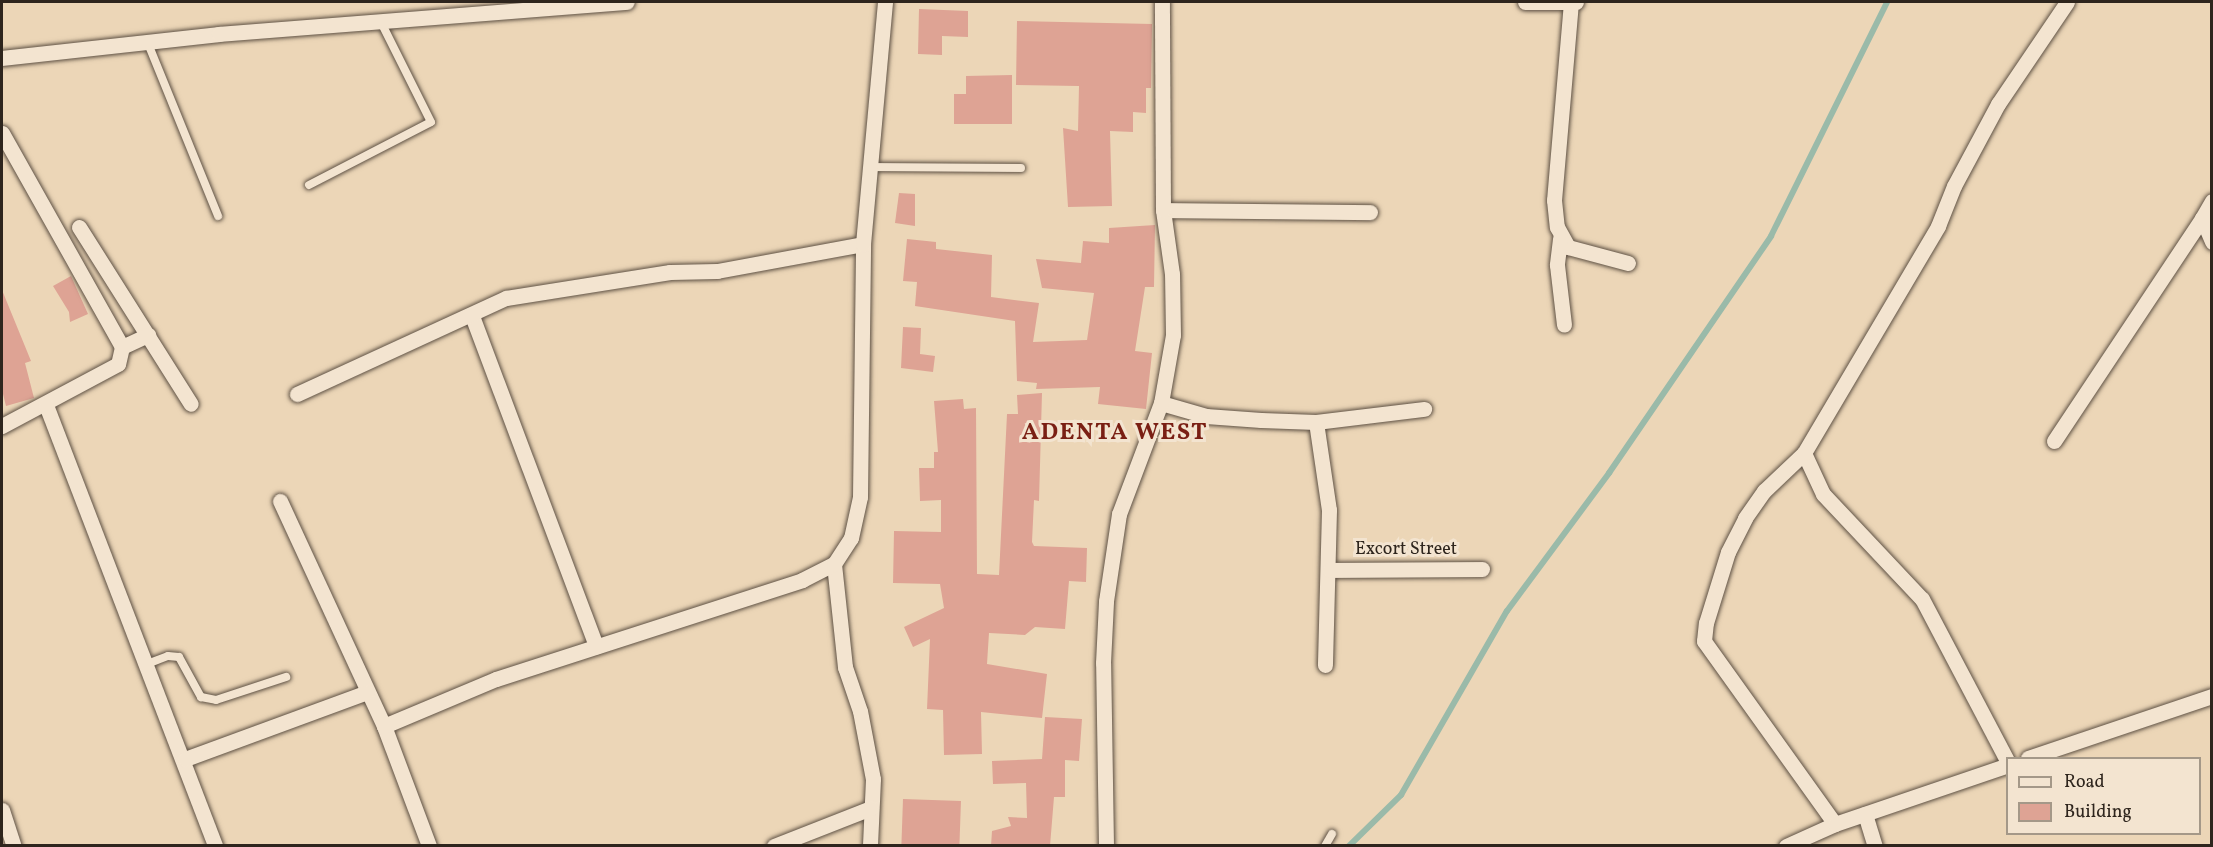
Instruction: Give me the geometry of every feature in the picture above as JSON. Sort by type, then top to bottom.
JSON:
[{"type":"street","points":[[2,58],[147,41],[382,24],[627,2]]},
{"type":"street","points":[[384,726],[496,679],[802,579],[834,564],[851,538],[860,497],[863,244],[885,2]]},
{"type":"street","points":[[1106,846],[1103,663],[1106,600],[1119,514],[1161,403],[1173,335],[1173,274],[1163,210],[1162,2]]},
{"type":"street","points":[[1525,2],[1576,2]]},
{"type":"street","points":[[1564,325],[1557,265],[1560,239],[1554,200],[1571,2]]},
{"type":"street","points":[[1835,824],[1704,641],[1728,552],[1745,518],[1764,491],[1804,453],[1938,226],[1954,186],[1998,104],[2067,2]]},
{"type":"street","points":[[2,133],[122,347],[118,364],[46,405],[2,426]]},
{"type":"street","points":[[2054,441],[2211,201]]},
{"type":"street","points":[[1163,210],[1370,212]]},
{"type":"street","points":[[2202,218],[2211,242]]},
{"type":"street","points":[[79,227],[191,404]]},
{"type":"street","points":[[1560,239],[1568,247],[1628,263]]},
{"type":"street","points":[[297,394],[472,316],[506,298],[670,272],[728,269],[863,244]]},
{"type":"street","points":[[87,287],[111,276]]},
{"type":"street","points":[[472,316],[596,646]]},
{"type":"street","points":[[122,347],[148,335]]},
{"type":"street","points":[[1161,403],[1206,416],[1316,422],[1424,409]]},
{"type":"street","points":[[46,405],[184,759],[215,846]]},
{"type":"street","points":[[1316,422],[1329,510],[1330,570],[1325,665]]},
{"type":"street","points":[[1804,453],[1823,494],[1922,599],[2006,762]]},
{"type":"street","points":[[280,501],[384,726],[429,846]]},
{"type":"street","points":[[834,564],[845,667],[860,711],[873,779],[870,846]]},
{"type":"street","name":"Excort Street","points":[[1330,570],[1482,569]]},
{"type":"street","points":[[184,759],[367,692]]},
{"type":"street","points":[[2034,757],[2211,696]]},
{"type":"street","points":[[1786,846],[1835,824],[2006,764]]},
{"type":"street","points":[[774,846],[870,808]]},
{"type":"street","points":[[2,810],[14,846]]},
{"type":"street","points":[[1865,814],[1875,846]]},
{"type":"lane","points":[[309,186],[431,122],[382,24]]},
{"type":"lane","points":[[147,41],[218,216]]},
{"type":"lane","points":[[869,167],[1021,168]]},
{"type":"lane","points":[[147,664],[168,656],[179,657],[201,696],[216,700],[286,677]]},
{"type":"lane","points":[[1325,846],[1332,834]]},
{"type":"building","points":[[919,9],[968,11],[968,37],[942,36],[942,55],[918,54]]},
{"type":"building","points":[[1017,21],[1152,24],[1151,88],[1146,88],[1146,113],[1133,112],[1133,132],[1110,131],[1112,206],[1068,207],[1063,128],[1078,131],[1079,86],[1016,85]]},
{"type":"building","points":[[1012,75],[1012,124],[954,124],[954,94],[966,94],[966,76]]},
{"type":"building","points":[[899,193],[915,194],[915,226],[895,223]]},
{"type":"building","points":[[1155,225],[1154,287],[1145,287],[1135,351],[1152,353],[1146,409],[1098,404],[1100,387],[1036,389],[1037,383],[1017,381],[1015,321],[915,306],[917,282],[903,281],[907,239],[936,242],[936,249],[992,255],[991,297],[1039,303],[1033,342],[1087,340],[1094,293],[1042,288],[1036,259],[1081,263],[1083,241],[1109,243],[1109,228]]},
{"type":"building","points":[[71,276],[88,314],[70,322],[69,312],[53,286]]},
{"type":"building","points":[[2,290],[31,361],[25,363],[34,398],[6,406],[2,390]]},
{"type":"building","points":[[903,327],[921,328],[920,354],[935,356],[933,372],[901,368]]},
{"type":"building","points":[[1042,393],[1039,501],[1034,500],[1032,542],[1034,546],[1087,548],[1086,582],[1069,581],[1065,629],[1035,627],[1025,635],[989,633],[987,664],[1047,674],[1042,718],[981,712],[982,754],[944,755],[943,710],[927,709],[930,639],[913,647],[904,627],[944,608],[940,584],[893,583],[894,531],[941,532],[941,500],[920,501],[919,468],[934,468],[934,452],[938,452],[934,401],[963,399],[964,409],[976,408],[977,574],[999,575],[1007,414],[1018,414],[1017,395]]},
{"type":"building","points":[[1045,717],[1082,719],[1079,761],[1065,760],[1065,797],[1054,797],[1050,846],[991,846],[992,831],[1011,826],[1008,817],[1027,818],[1026,783],[993,784],[992,761],[1042,759]]},
{"type":"building","points":[[903,799],[961,801],[959,846],[901,846]]},
{"type":"waterway","points":[[1349,846],[1401,795],[1507,611],[1609,473],[1771,236],[1887,2]]},
{"type":"district","name":"ADENTA WEST","points":[[1115,434]]}]
